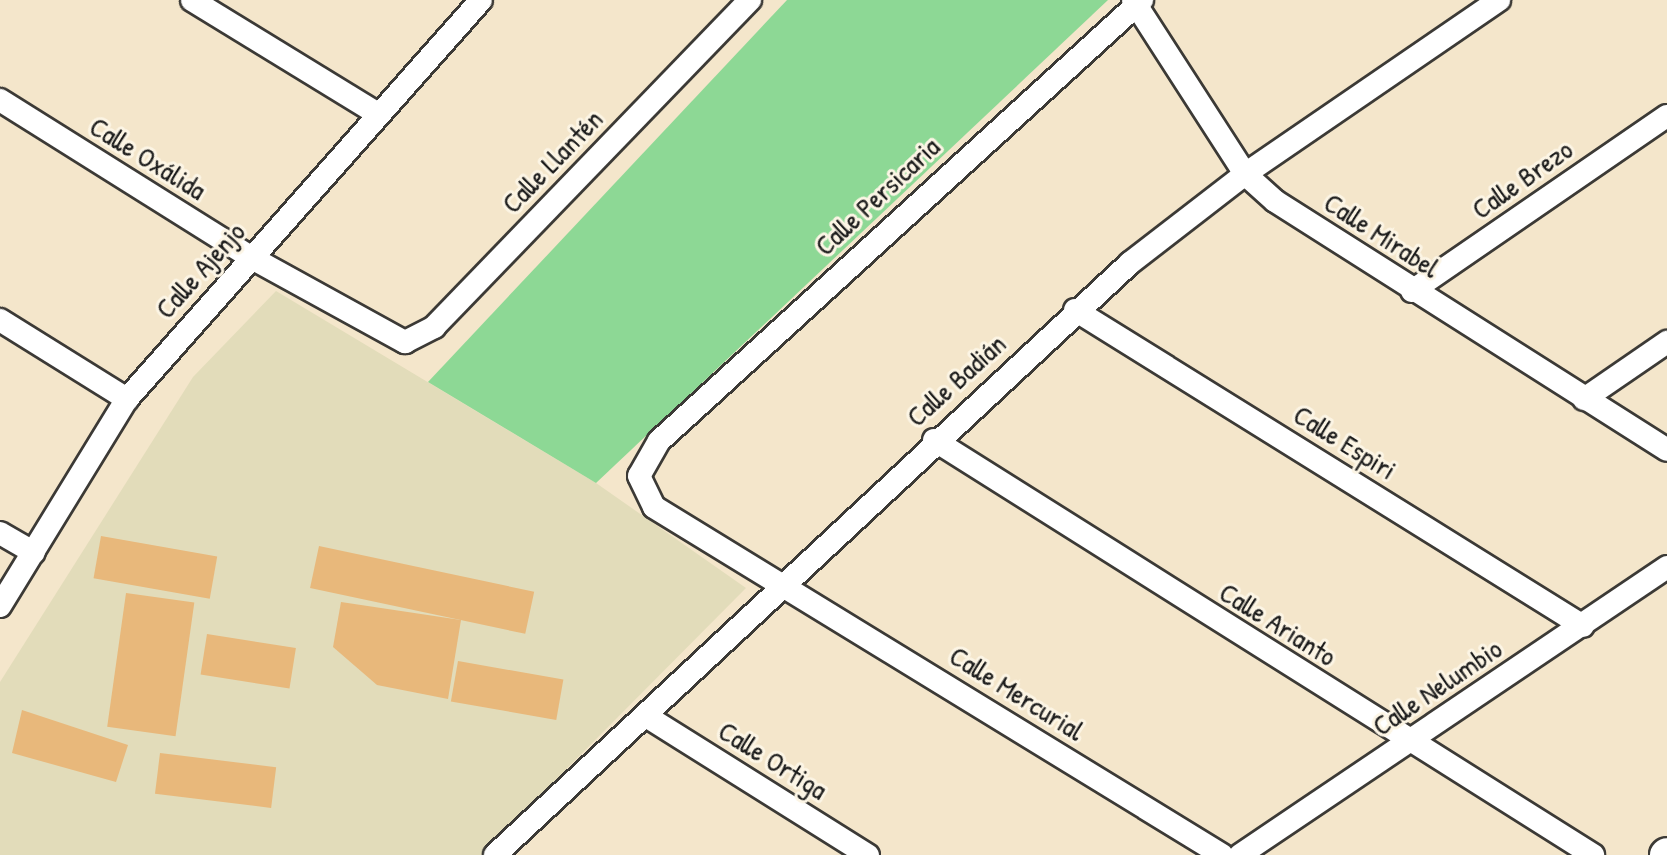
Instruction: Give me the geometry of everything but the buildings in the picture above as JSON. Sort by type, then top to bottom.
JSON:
[{"type":"street","points":[[192,0],[378,114]]},
{"type":"street","name":"Calle Ajenjo","points":[[0,606],[127,399],[481,0]]},
{"type":"street","name":"Calle Llantén","points":[[389,338],[405,342],[434,327],[750,0]]},
{"type":"street","name":"Calle Badián","points":[[504,853],[780,583],[1075,310],[1245,174],[1499,0]]},
{"type":"street","name":"Calle Mirabel","points":[[1137,1],[1245,174],[1412,291],[1667,450]]},
{"type":"street","name":"Calle Persicaria","points":[[780,583],[654,507],[639,476],[659,441],[1137,1]]},
{"type":"street","name":"Calle Oxálida","points":[[0,100],[252,258],[389,338]]},
{"type":"street","name":"Calle Brezo","points":[[1412,291],[1667,116]]},
{"type":"street","name":"Calle Espiri","points":[[1075,310],[1583,626]]},
{"type":"street","points":[[0,320],[127,399]]},
{"type":"street","points":[[1584,399],[1667,342]]},
{"type":"street","name":"Calle Arianto","points":[[934,440],[1593,855]]},
{"type":"street","points":[[0,533],[34,553]]},
{"type":"street","name":"Calle Nelumbio","points":[[1240,855],[1667,567]]},
{"type":"street","name":"Calle Mercurial","points":[[780,583],[1222,855]]},
{"type":"street","name":"Calle Ortiga","points":[[646,716],[868,855]]},
{"type":"shaded area","points":[[276,291],[596,483],[746,588],[481,855],[0,855],[0,682],[193,377]]},
{"type":"green space","points":[[787,0],[1108,0],[596,483],[428,382]]}]
